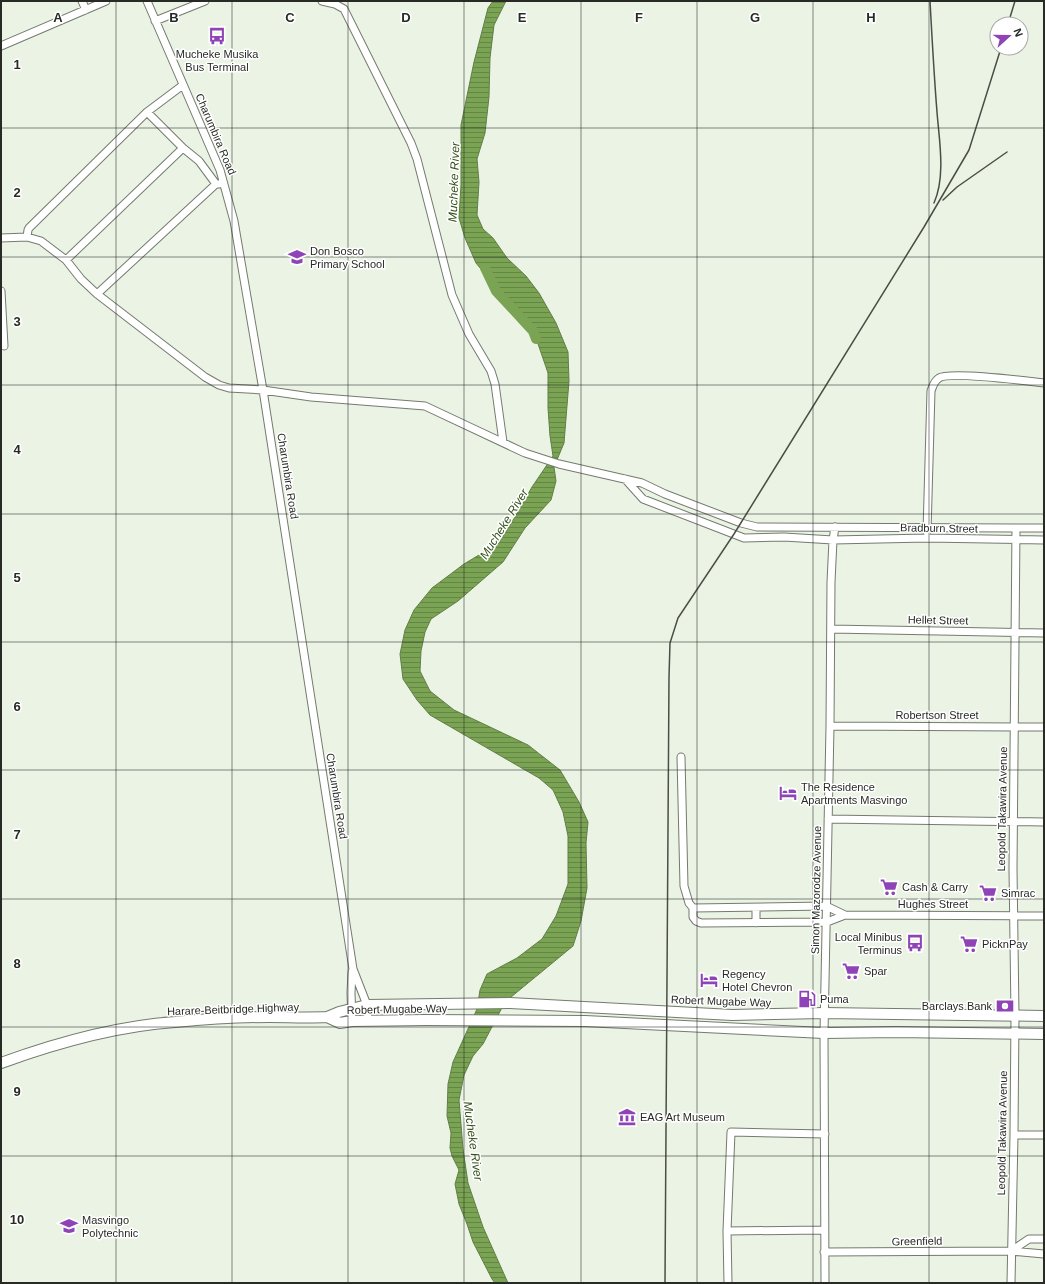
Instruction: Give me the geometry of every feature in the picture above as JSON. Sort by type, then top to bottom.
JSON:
[{"type":"highway","name":"Robert Mugabe Way","points":[[327,1018],[350,1008],[367,1006],[510,1003],[732,1015],[824,1013],[1044,1016]]},
{"type":"highway","name":"Harare-Beitbridge Highway","points":[[1,1063],[25,1054],[72,1041],[149,1025],[237,1018],[327,1018]]},
{"type":"highway","name":"Robert Mugabe Way","points":[[327,1018],[340,1023],[352,1021],[464,1020],[585,1021],[824,1033],[896,1032],[1044,1034]]},
{"type":"street","points":[[82,1],[86,10]]},
{"type":"street","points":[[1,46],[106,1]]},
{"type":"street","name":"Charumbira Road","points":[[147,1],[220,170],[234,221],[263,390],[353,969],[367,1006],[368,1021]]},
{"type":"street","points":[[155,21],[205,1]]},
{"type":"street","points":[[322,1],[335,4],[344,10],[411,143],[417,159],[452,294],[469,334],[491,371],[495,384],[503,442]]},
{"type":"street","points":[[1,238],[27,237],[28,230],[147,112],[183,85]]},
{"type":"street","points":[[147,112],[183,148],[199,161],[216,184],[225,185]]},
{"type":"street","points":[[66,260],[183,148]]},
{"type":"street","points":[[97,294],[216,184]]},
{"type":"street","name":"Bradburn Street","points":[[27,237],[41,241],[66,260],[81,279],[97,294],[205,378],[229,388],[263,390],[311,397],[425,406],[525,453],[559,464],[642,483],[665,494],[741,523],[757,527],[1044,528]]},
{"type":"street","points":[[1,291],[4,346]]},
{"type":"street","points":[[927,538],[931,391],[934,383],[938,378],[945,375],[959,375],[1044,383]]},
{"type":"street","name":"Bradburn Street","points":[[625,478],[643,499],[744,538],[784,537],[833,540],[927,538],[1044,540]]},
{"type":"street","name":"Simon Mazorodze Avenue","points":[[825,1283],[824,1013],[827,922],[831,582],[835,527]]},
{"type":"street","name":"Leopold Takawira Avenue","points":[[1011,1283],[1015,1034],[1013,822],[1016,528]]},
{"type":"street","name":"Hellet Street","points":[[831,629],[1044,633]]},
{"type":"street","name":"Robertson Street","points":[[830,726],[1044,727]]},
{"type":"street","points":[[681,757],[684,886],[689,903],[693,908],[694,920],[701,923],[827,922],[845,915]]},
{"type":"street","points":[[828,819],[1044,822]]},
{"type":"street","points":[[693,908],[826,906],[845,915]]},
{"type":"street","points":[[756,908],[756,923]]},
{"type":"street","name":"Hughes Street","points":[[845,915],[1044,916]]},
{"type":"street","name":"Charumbira Road","points":[[352,1021],[350,1008],[353,969]]},
{"type":"street","points":[[728,1283],[727,1230],[731,1132],[825,1134]]},
{"type":"street","points":[[1014,1135],[1044,1135]]},
{"type":"street","points":[[727,1230],[824,1230]]},
{"type":"street","points":[[1011,1251],[1029,1239],[1044,1239]]},
{"type":"street","name":"Greenfield","points":[[824,1252],[1011,1251],[1044,1254]]},
{"type":"shaded area","points":[[493,1],[506,1],[494,25],[490,58],[489,97],[485,133],[477,159],[479,182],[477,215],[483,229],[493,238],[507,258],[526,276],[539,293],[556,323],[568,352],[569,381],[564,443],[554,467],[556,481],[551,500],[525,528],[503,562],[458,601],[431,619],[425,632],[421,651],[420,671],[430,691],[454,710],[528,745],[560,770],[579,802],[588,822],[586,843],[587,888],[581,921],[573,946],[505,1002],[483,1044],[473,1056],[464,1075],[459,1100],[463,1149],[468,1183],[483,1227],[508,1283],[495,1283],[492,1279],[473,1242],[459,1204],[455,1184],[459,1170],[450,1148],[451,1133],[447,1116],[448,1084],[453,1062],[477,1009],[480,990],[487,974],[517,958],[542,939],[556,916],[568,884],[568,836],[563,812],[553,790],[539,778],[430,715],[417,700],[403,679],[400,654],[405,630],[414,610],[432,588],[464,564],[499,543],[532,487],[553,456],[548,408],[548,373],[536,338],[523,315],[476,263],[465,238],[459,218],[461,185],[461,125],[474,62],[488,8]]},
{"type":"waterway","name":"Mucheke River","points":[[485,268],[496,291],[533,331],[536,339]]},
{"type":"railway","points":[[930,1],[941,158],[940,181],[934,203]]},
{"type":"railway","points":[[1010,16],[1015,1]]},
{"type":"railway","points":[[665,1283],[670,643],[678,618],[734,534],[924,227],[969,150],[998,56]]},
{"type":"railway","points":[[943,200],[957,187],[1007,152]]},
{"type":"place","name":"Mucheke Musika Bus Terminal","points":[[217,36]]},
{"type":"place","name":"Don Bosco Primary School","points":[[297,257]]},
{"type":"place","name":"The Residence Apartments Masvingo","points":[[788,793]]},
{"type":"place","name":"Cash & Carry","points":[[889,887]]},
{"type":"place","name":"Simrac","points":[[988,893]]},
{"type":"place","name":"Local Minibus Terminus","points":[[915,943]]},
{"type":"place","name":"PicknPay","points":[[969,944]]},
{"type":"place","name":"Spar","points":[[851,971]]},
{"type":"place","name":"Regency Hotel Chevron","points":[[709,980]]},
{"type":"place","name":"Puma","points":[[807,999]]},
{"type":"place","name":"Barclays Bank","points":[[1005,1006]]},
{"type":"place","name":"EAG Art Museum","points":[[627,1117]]},
{"type":"place","name":"Masvingo Polytechnic","points":[[69,1226]]}]
